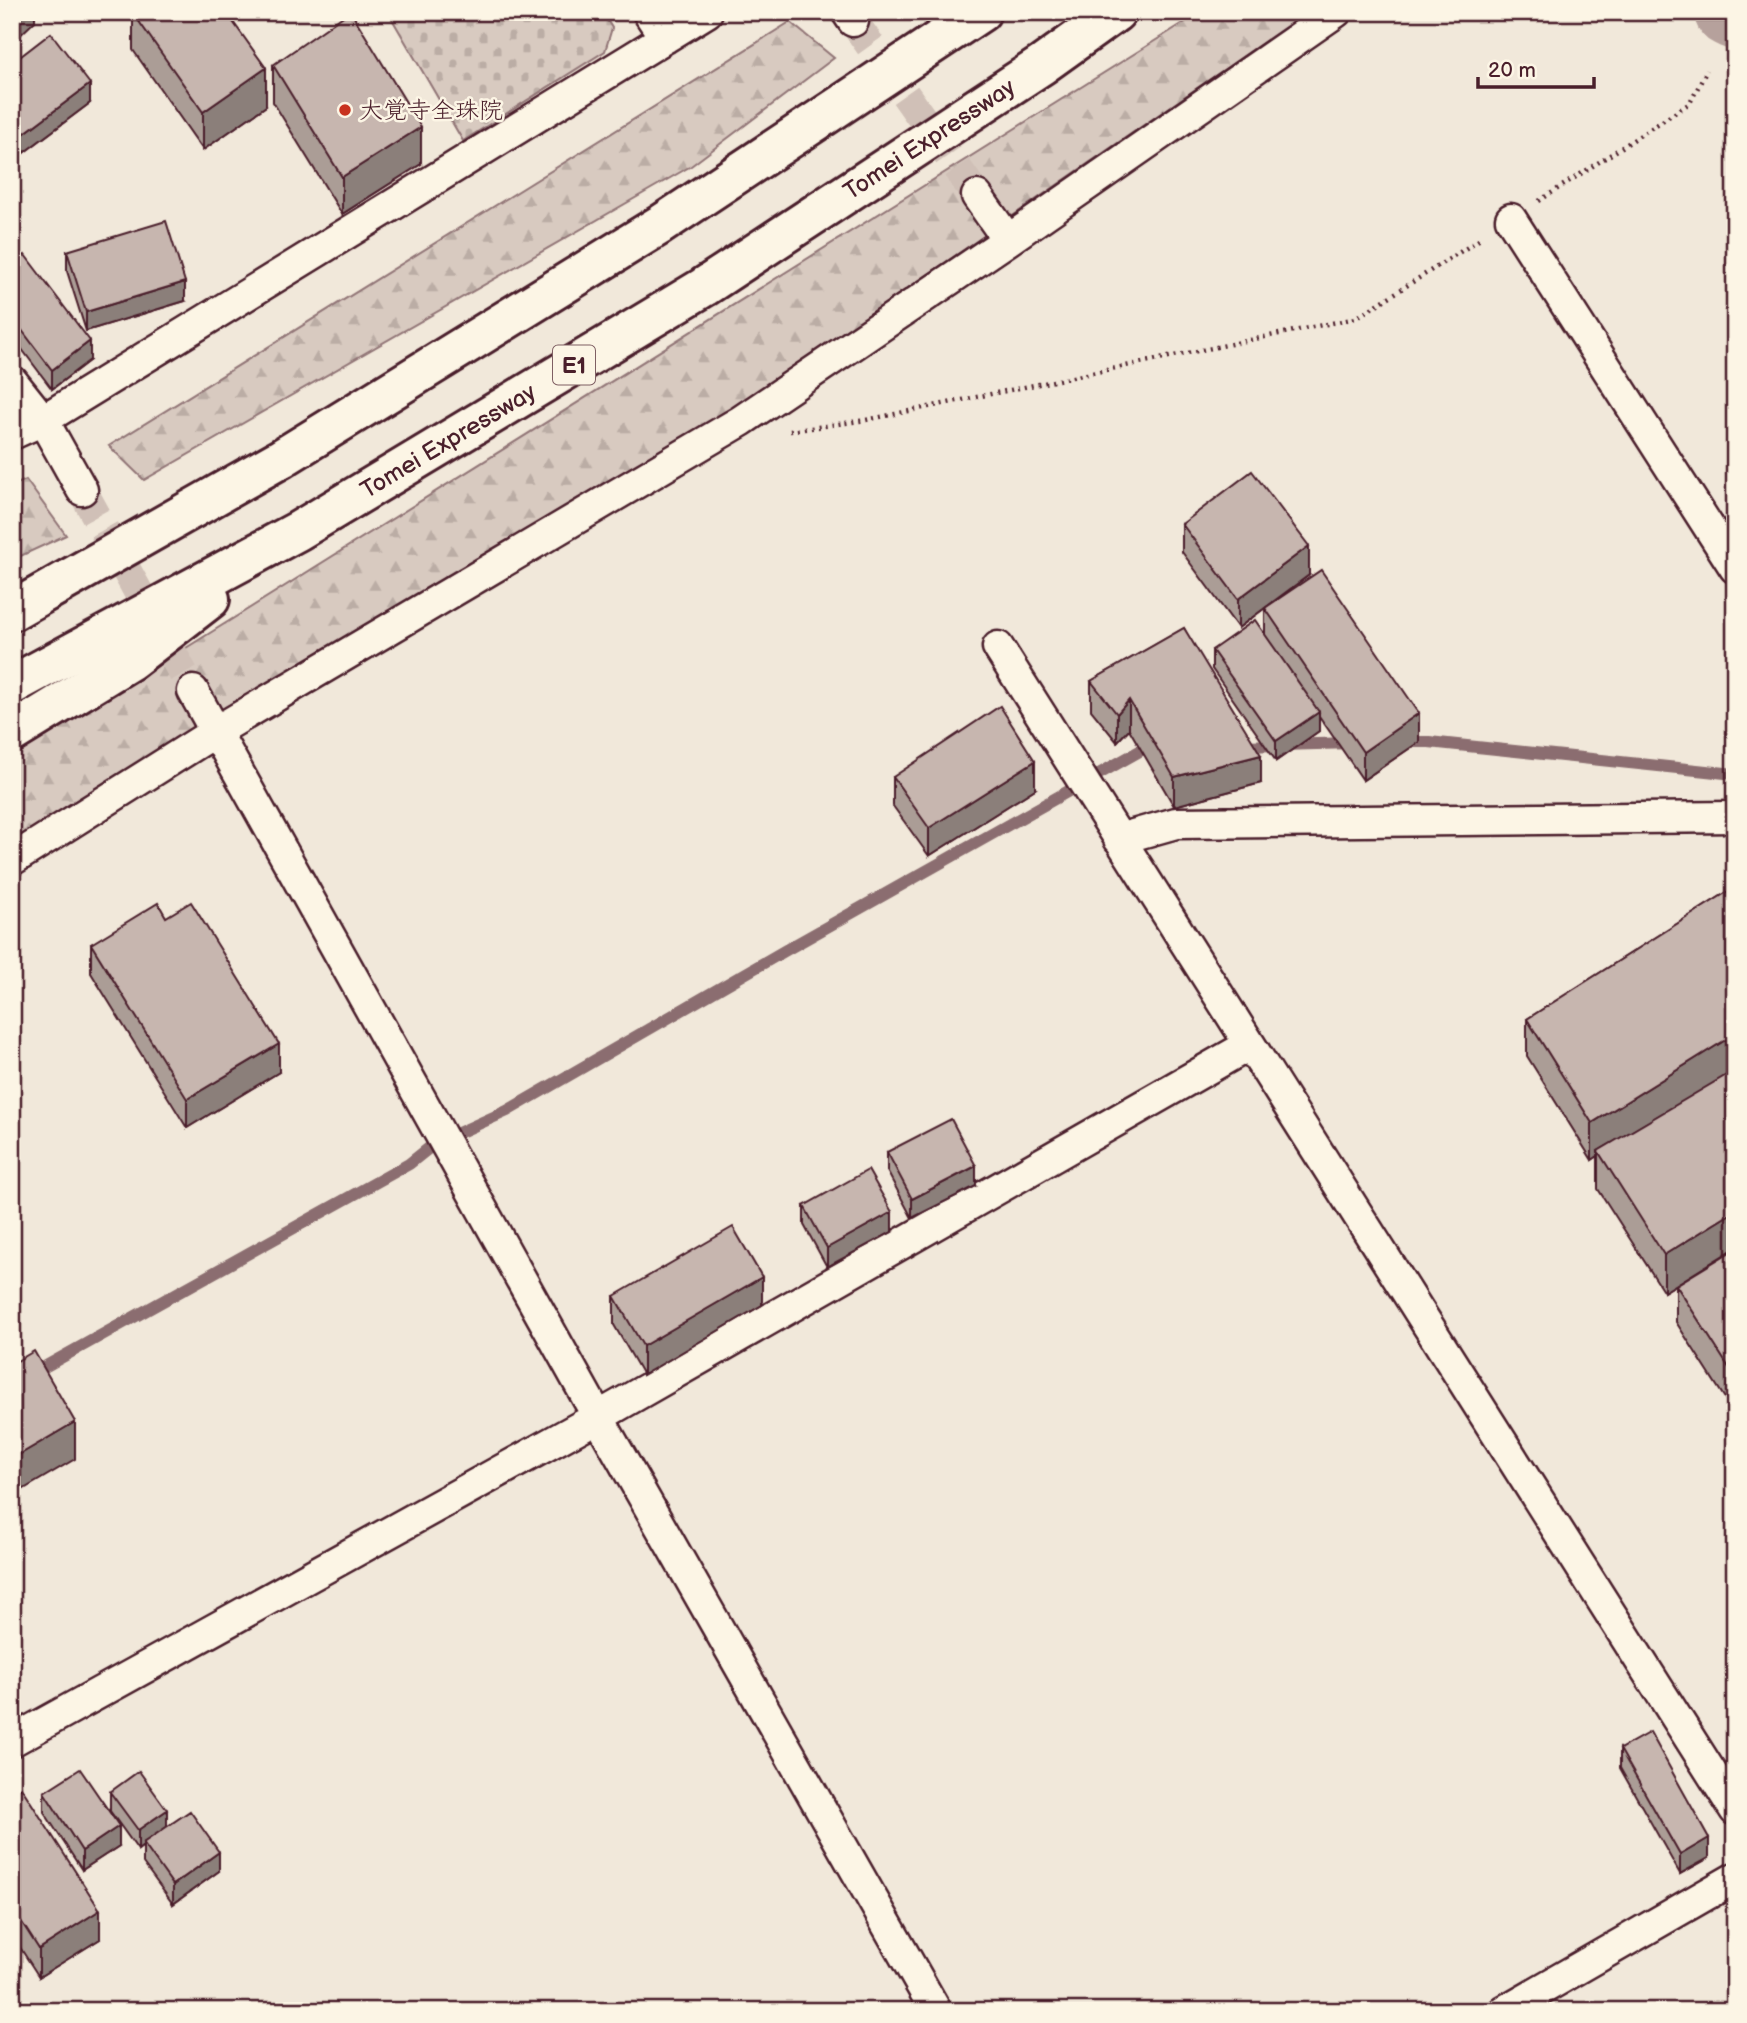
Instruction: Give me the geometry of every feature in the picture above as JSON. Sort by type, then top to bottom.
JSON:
[{"type":"highway","points":[[12,611],[282,458],[660,225],[981,12]]},
{"type":"highway","name":"Tomei Expressway","points":[[12,685],[298,531],[704,287],[1042,65],[1116,12]]},
{"type":"highway","points":[[12,733],[131,660],[298,531]]},
{"type":"street","points":[[648,12],[665,38]]},
{"type":"street","points":[[12,434],[43,420],[707,12]]},
{"type":"street","points":[[12,860],[215,732],[741,421],[1336,12]]},
{"type":"street","points":[[977,196],[1008,240]]},
{"type":"street","points":[[1511,219],[1735,568]]},
{"type":"street","points":[[12,381],[43,420],[82,490]]},
{"type":"street","points":[[998,647],[1735,1810]]},
{"type":"street","points":[[193,691],[598,1418],[936,2011]]},
{"type":"street","points":[[1119,839],[1176,823],[1735,817]]},
{"type":"street","points":[[12,1741],[598,1418],[1249,1045]]},
{"type":"street","points":[[1504,2011],[1735,1878]]},
{"type":"path","points":[[741,421],[766,435],[866,420],[1356,318],[1690,103],[1707,70]]},
{"type":"green space","points":[[388,12],[602,12],[612,28],[605,51],[463,141]]},
{"type":"green space","points":[[1201,12],[1307,12],[689,440],[300,664],[99,805],[12,853],[12,757]]},
{"type":"green space","points":[[790,22],[834,58],[691,166],[144,480],[109,446]]},
{"type":"green space","points":[[26,480],[66,535],[12,560],[12,486]]},
{"type":"building","points":[[12,12],[24,12],[12,24]]},
{"type":"building","points":[[226,12],[266,68],[203,112],[133,13]]},
{"type":"building","points":[[349,12],[421,127],[342,177],[273,65]]},
{"type":"building","points":[[51,33],[90,84],[18,138],[12,130],[12,63]]},
{"type":"building","points":[[166,221],[185,282],[86,312],[67,251]]},
{"type":"building","points":[[25,255],[90,341],[52,370],[12,317],[12,265]]},
{"type":"building","points":[[1252,471],[1309,546],[1238,599],[1182,524]]},
{"type":"building","points":[[1321,570],[1419,713],[1363,752],[1265,608]]},
{"type":"building","points":[[1255,620],[1319,712],[1276,741],[1212,650]]},
{"type":"building","points":[[1184,628],[1261,755],[1174,777],[1129,700],[1117,714],[1091,681]]},
{"type":"building","points":[[1000,706],[1035,761],[929,828],[893,777]]},
{"type":"building","points":[[1735,887],[1735,1034],[1592,1123],[1527,1019]]},
{"type":"building","points":[[191,902],[279,1044],[187,1099],[91,944],[158,903],[166,917]]},
{"type":"building","points":[[1735,1070],[1735,1211],[1664,1255],[1598,1151]]},
{"type":"building","points":[[951,1119],[976,1166],[912,1199],[887,1152]]},
{"type":"building","points":[[868,1170],[892,1212],[827,1248],[804,1206]]},
{"type":"building","points":[[733,1227],[762,1277],[643,1346],[614,1296]]},
{"type":"building","points":[[1735,1249],[1735,1377],[1676,1285]]},
{"type":"building","points":[[34,1351],[75,1422],[12,1459],[12,1364]]},
{"type":"building","points":[[1650,1732],[1709,1838],[1680,1855],[1620,1749]]},
{"type":"building","points":[[80,1769],[119,1826],[82,1851],[44,1792]]},
{"type":"building","points":[[139,1771],[167,1810],[138,1830],[110,1792]]},
{"type":"building","points":[[21,1787],[100,1910],[39,1949],[12,1907],[12,1793]]},
{"type":"building","points":[[190,1811],[219,1852],[173,1885],[143,1843]]},
{"type":"building","points":[[12,1954],[19,1964],[12,1968]]},
{"type":"waterway","points":[[1729,12],[1735,15]]},
{"type":"waterway","points":[[1403,742],[1429,742],[1735,774]]},
{"type":"waterway","points":[[1242,746],[1353,743]]},
{"type":"waterway","points":[[12,1385],[409,1164],[434,1144],[507,1111],[1145,748],[1157,748]]},
{"type":"tunnel","points":[[853,21],[977,196]]},
{"type":"tunnel","points":[[82,490],[193,691]]},
{"type":"place","name":"大覚寺全珠院","points":[[345,110]]}]
